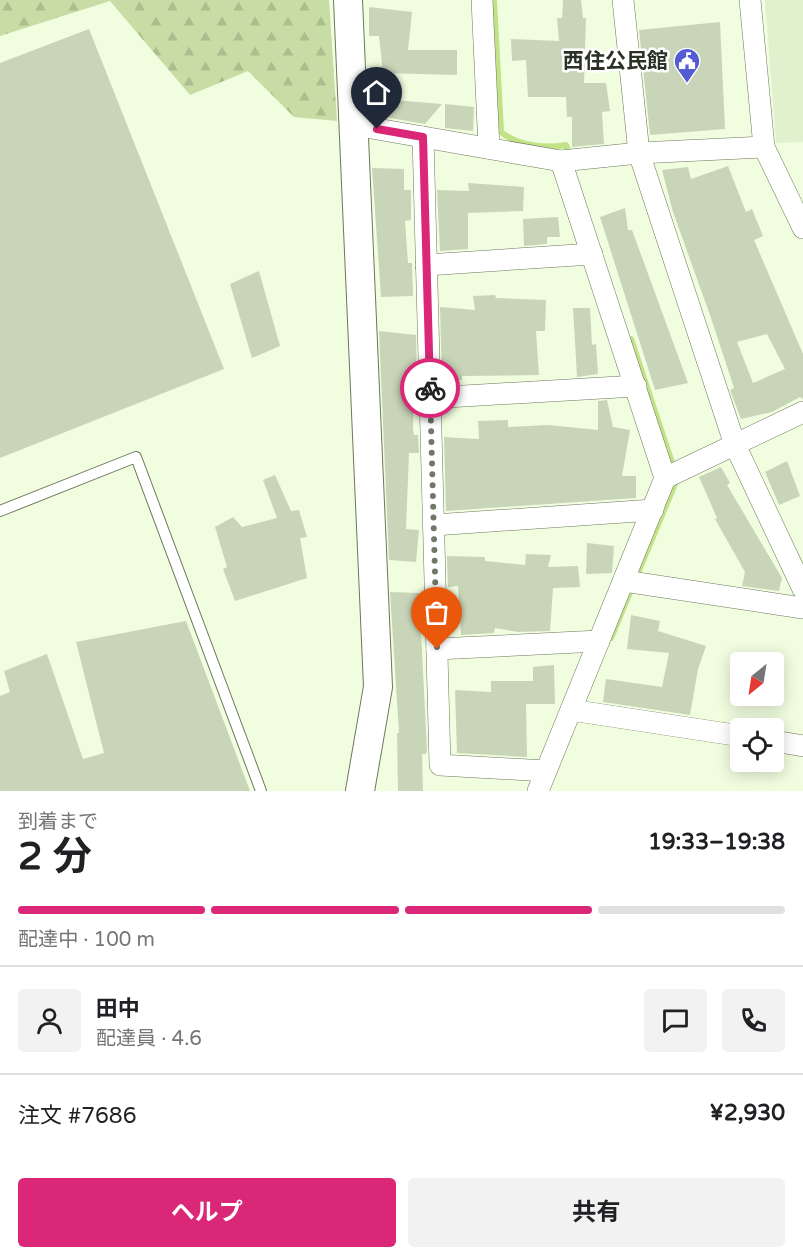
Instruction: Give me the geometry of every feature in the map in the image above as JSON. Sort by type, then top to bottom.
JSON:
[{"type":"street","points":[[348,0],[378,687],[360,791]]},
{"type":"street","points":[[482,0],[489,148]]},
{"type":"street","points":[[623,0],[639,153],[735,445],[803,589]]},
{"type":"street","points":[[750,0],[764,147],[803,228]]},
{"type":"street","points":[[354,125],[561,161],[639,153],[764,147]]},
{"type":"street","points":[[423,137],[440,765],[546,771]]},
{"type":"street","points":[[561,161],[636,387],[672,475]]},
{"type":"street","points":[[426,265],[592,254]]},
{"type":"street","points":[[430,399],[636,387]]},
{"type":"street","points":[[538,791],[578,711],[599,641],[631,582],[653,510],[672,475],[803,412]]},
{"type":"street","points":[[434,525],[653,510]]},
{"type":"street","points":[[631,582],[803,608]]},
{"type":"street","points":[[437,649],[599,641]]},
{"type":"street","points":[[578,711],[730,734]]},
{"type":"street","points":[[784,743],[803,746]]},
{"type":"lane","points":[[0,511],[136,458],[261,791]]},
{"type":"shaded area","points":[[765,0],[803,0],[803,142],[776,143]]},
{"type":"green space","points":[[0,0],[329,0],[337,121],[294,117],[248,71],[190,95],[110,1],[0,36]]},
{"type":"building","points":[[563,0],[581,0],[583,18],[586,18],[584,83],[606,83],[610,111],[602,112],[604,144],[572,147],[572,117],[567,117],[566,97],[528,97],[526,60],[512,61],[511,39],[559,41],[557,18],[562,18]]},
{"type":"building","points":[[369,7],[412,12],[408,50],[457,50],[457,75],[383,73],[379,36],[369,36]]},
{"type":"building","points":[[720,22],[725,129],[650,135],[639,30]]},
{"type":"building","points":[[89,29],[224,369],[0,458],[0,63]]},
{"type":"building","points":[[394,100],[442,104],[425,124],[373,115],[372,102]]},
{"type":"building","points":[[445,104],[474,107],[473,131],[445,128]]},
{"type":"building","points":[[728,166],[746,212],[752,209],[763,236],[754,240],[803,354],[803,399],[800,397],[772,412],[741,419],[730,390],[734,388],[673,212],[662,170],[688,167],[691,179]],"holes":[[[767,334],[785,369],[753,383],[737,342]]]},
{"type":"building","points":[[372,168],[404,169],[404,190],[411,190],[411,220],[405,221],[408,263],[412,263],[413,296],[381,297]]},
{"type":"building","points":[[468,183],[524,187],[523,211],[468,213],[468,249],[440,251],[437,190],[469,191]]},
{"type":"building","points":[[625,208],[628,230],[632,230],[688,383],[655,390],[600,217]]},
{"type":"building","points":[[558,217],[560,237],[547,237],[547,244],[524,246],[523,219]]},
{"type":"building","points":[[259,271],[280,346],[252,358],[230,284]]},
{"type":"building","points":[[495,295],[496,298],[546,300],[545,331],[536,331],[539,375],[462,376],[462,380],[442,380],[440,307],[475,310],[473,296]]},
{"type":"building","points":[[573,308],[590,308],[592,345],[596,344],[598,374],[577,377]]},
{"type":"building","points":[[379,331],[416,335],[417,379],[414,379],[413,429],[414,435],[418,435],[419,453],[409,453],[406,529],[419,530],[416,562],[389,560]]},
{"type":"building","points":[[607,400],[613,427],[630,430],[622,476],[636,476],[636,498],[446,511],[444,437],[479,439],[478,421],[508,420],[508,427],[548,425],[598,430],[598,401]]},
{"type":"building","points":[[787,461],[800,496],[779,505],[765,472]]},
{"type":"building","points":[[721,467],[730,483],[727,485],[782,578],[779,591],[742,586],[745,572],[715,519],[717,518],[699,477]]},
{"type":"building","points":[[275,475],[291,511],[299,510],[307,537],[300,538],[307,578],[235,601],[223,569],[227,567],[215,527],[233,517],[242,527],[277,518],[263,480]]},
{"type":"building","points":[[587,543],[614,546],[612,573],[586,574]]},
{"type":"building","points":[[526,554],[551,555],[548,567],[578,566],[580,587],[553,588],[550,631],[518,632],[495,628],[494,633],[461,635],[458,586],[448,587],[447,556],[485,557],[485,561],[525,565]]},
{"type":"building","points":[[390,592],[419,593],[427,749],[426,754],[422,754],[423,791],[398,791],[397,733],[399,733]]},
{"type":"building","points":[[631,615],[660,621],[658,631],[706,646],[698,669],[690,715],[603,702],[606,679],[662,687],[669,653],[627,649]]},
{"type":"building","points":[[186,621],[250,791],[0,791],[0,696],[10,692],[4,671],[47,654],[83,759],[104,753],[76,642]]},
{"type":"building","points":[[554,665],[555,704],[526,704],[527,757],[457,753],[455,690],[491,692],[491,681],[533,681],[533,667]]},
{"type":"waterway","points":[[494,0],[501,132],[523,143],[541,146],[566,145],[568,150]]},
{"type":"waterway","points":[[631,339],[674,469]]},
{"type":"waterway","points":[[611,638],[677,479]]},
{"type":"way so far","points":[[430,388],[437,649]]},
{"type":"place","name":"西住公民館","points":[[687,84]]},
{"type":"route","points":[[377,129],[423,137],[430,388]]}]
